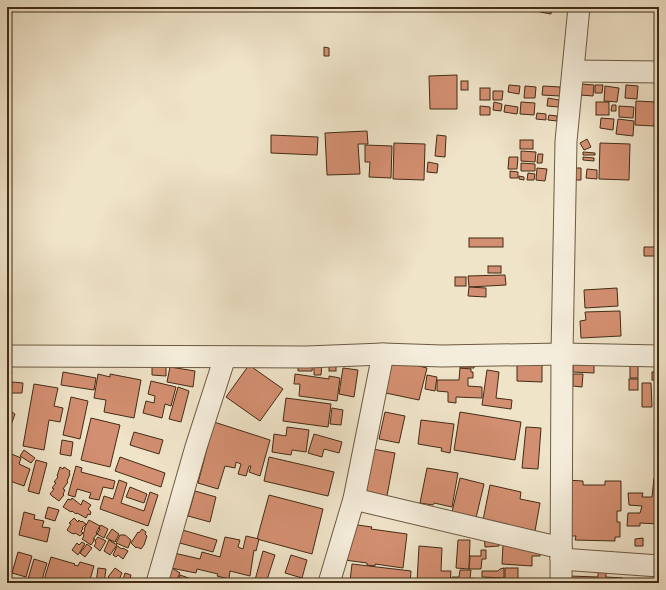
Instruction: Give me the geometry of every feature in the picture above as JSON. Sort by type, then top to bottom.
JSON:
[{"type":"street","points":[[560,583],[566,141],[574,71],[579,7]]},
{"type":"street","points":[[574,71],[659,72]]},
{"type":"street","points":[[329,583],[354,499],[383,354]]},
{"type":"street","points":[[7,356],[306,358],[383,354],[442,356],[562,354],[659,356]]},
{"type":"street","points":[[157,583],[196,447],[225,358]]},
{"type":"street","points":[[354,499],[561,553],[659,566]]},
{"type":"building","points":[[541,7],[552,7],[551,14],[540,12]]},
{"type":"building","points":[[324,47],[329,48],[329,56],[324,56]]},
{"type":"building","points":[[457,75],[457,109],[430,109],[429,76]]},
{"type":"building","points":[[461,81],[468,81],[468,90],[461,90]]},
{"type":"building","points":[[581,84],[594,85],[593,96],[580,95]]},
{"type":"building","points":[[509,85],[520,86],[519,94],[508,92]]},
{"type":"building","points":[[595,85],[603,85],[602,93],[595,93]]},
{"type":"building","points":[[626,85],[638,86],[637,99],[625,98]]},
{"type":"building","points":[[525,86],[536,87],[535,98],[524,98]]},
{"type":"building","points":[[543,86],[560,87],[560,96],[542,95]]},
{"type":"building","points":[[605,86],[619,88],[617,102],[604,101]]},
{"type":"building","points":[[480,88],[490,88],[490,100],[480,100]]},
{"type":"building","points":[[493,91],[503,91],[502,100],[493,100]]},
{"type":"building","points":[[548,98],[559,100],[559,107],[547,106]]},
{"type":"building","points":[[636,101],[656,102],[654,126],[635,125]]},
{"type":"building","points":[[657,101],[659,101],[659,133],[655,133]]},
{"type":"building","points":[[494,102],[502,104],[501,111],[493,110]]},
{"type":"building","points":[[521,102],[535,103],[534,115],[520,114]]},
{"type":"building","points":[[596,102],[609,102],[609,115],[596,115]]},
{"type":"building","points":[[505,105],[518,107],[517,114],[504,112]]},
{"type":"building","points":[[612,105],[616,105],[616,111],[611,111]]},
{"type":"building","points":[[480,106],[490,107],[490,115],[480,115]]},
{"type":"building","points":[[619,106],[634,107],[633,118],[619,117]]},
{"type":"building","points":[[537,113],[546,114],[546,120],[536,119]]},
{"type":"building","points":[[549,115],[557,116],[557,121],[548,120]]},
{"type":"building","points":[[601,118],[614,119],[613,130],[600,128]]},
{"type":"building","points":[[618,119],[634,121],[633,136],[616,134]]},
{"type":"building","points":[[367,131],[368,144],[358,144],[360,174],[327,175],[325,133]]},
{"type":"building","points":[[271,135],[318,137],[317,155],[271,153]]},
{"type":"building","points":[[437,135],[446,136],[445,157],[435,156]]},
{"type":"building","points":[[587,139],[591,147],[584,150],[580,143]]},
{"type":"building","points":[[520,140],[533,140],[533,149],[520,149]]},
{"type":"building","points":[[394,143],[425,144],[424,180],[393,179]]},
{"type":"building","points":[[600,143],[630,144],[629,180],[599,179]]},
{"type":"building","points":[[365,145],[392,146],[391,178],[369,177],[370,162],[365,162]]},
{"type":"building","points":[[521,151],[536,152],[535,162],[521,161]]},
{"type":"building","points":[[583,152],[595,153],[595,155],[583,155]]},
{"type":"building","points":[[538,154],[543,154],[542,163],[537,163]]},
{"type":"building","points":[[509,157],[518,157],[517,169],[508,169]]},
{"type":"building","points":[[583,157],[594,158],[594,161],[583,160]]},
{"type":"building","points":[[428,162],[438,164],[437,173],[427,172]]},
{"type":"building","points":[[521,163],[535,164],[535,171],[521,171]]},
{"type":"building","points":[[537,168],[547,169],[545,181],[536,180]]},
{"type":"building","points":[[576,168],[581,168],[581,180],[575,180]]},
{"type":"building","points":[[587,169],[597,170],[597,179],[586,178]]},
{"type":"building","points":[[510,171],[518,172],[518,178],[510,178]]},
{"type":"building","points":[[528,173],[535,174],[534,180],[527,180]]},
{"type":"building","points":[[519,176],[524,177],[524,180],[519,179]]},
{"type":"building","points":[[469,238],[503,238],[503,247],[469,247]]},
{"type":"building","points":[[644,247],[656,247],[655,256],[644,256]]},
{"type":"building","points":[[488,266],[501,266],[501,273],[488,273]]},
{"type":"building","points":[[505,275],[506,285],[469,287],[468,276]]},
{"type":"building","points":[[455,277],[466,277],[466,286],[455,286]]},
{"type":"building","points":[[469,287],[486,288],[486,297],[468,296]]},
{"type":"building","points":[[617,288],[618,306],[585,308],[584,290]]},
{"type":"building","points":[[620,311],[621,336],[581,338],[580,321],[586,320],[585,312]]},
{"type":"building","points":[[461,357],[475,357],[474,368],[460,368]]},
{"type":"building","points":[[517,357],[542,357],[542,382],[517,381]]},
{"type":"building","points":[[389,359],[427,368],[419,400],[381,392]]},
{"type":"building","points":[[573,359],[594,359],[594,373],[573,372]]},
{"type":"building","points":[[630,360],[638,360],[638,378],[630,378]]},
{"type":"building","points":[[298,362],[313,363],[312,371],[298,371]]},
{"type":"building","points":[[329,362],[336,362],[336,371],[329,371]]},
{"type":"building","points":[[314,363],[322,364],[321,375],[314,375]]},
{"type":"building","points":[[152,365],[166,366],[166,376],[152,375]]},
{"type":"building","points":[[249,365],[283,389],[260,421],[226,397]]},
{"type":"building","points":[[170,367],[195,371],[193,387],[167,382]]},
{"type":"building","points":[[343,368],[358,370],[354,397],[339,394]]},
{"type":"building","points":[[460,368],[471,369],[471,372],[473,372],[473,378],[468,378],[468,386],[482,387],[482,398],[456,397],[456,403],[448,402],[448,392],[437,391],[437,380],[459,380]]},
{"type":"building","points":[[487,370],[499,372],[496,398],[512,400],[511,409],[482,405]]},
{"type":"building","points":[[7,371],[12,372],[7,391]]},
{"type":"building","points":[[63,372],[96,378],[94,390],[61,385]]},
{"type":"building","points":[[652,372],[659,372],[659,380],[652,380]]},
{"type":"building","points":[[98,374],[110,377],[110,374],[141,380],[134,418],[104,412],[106,400],[94,398]]},
{"type":"building","points":[[295,374],[329,379],[329,376],[340,378],[337,401],[299,396],[300,384],[294,384]]},
{"type":"building","points":[[573,374],[583,374],[582,387],[573,386]]},
{"type":"building","points":[[427,375],[437,377],[435,391],[425,389]]},
{"type":"building","points":[[629,379],[638,379],[638,390],[629,390]]},
{"type":"building","points":[[151,381],[176,387],[171,406],[165,404],[162,418],[143,413],[146,401],[154,403],[155,396],[148,394]]},
{"type":"building","points":[[12,382],[23,383],[22,393],[11,393]]},
{"type":"building","points":[[642,383],[651,383],[652,407],[642,407]]},
{"type":"building","points":[[34,384],[58,388],[54,406],[63,408],[60,422],[49,420],[44,450],[23,446]]},
{"type":"building","points":[[178,387],[189,391],[181,422],[169,419]]},
{"type":"building","points":[[71,397],[88,401],[80,439],[63,435]]},
{"type":"building","points":[[286,398],[331,404],[328,427],[283,421]]},
{"type":"building","points":[[655,400],[659,400],[659,408],[655,408]]},
{"type":"building","points":[[332,408],[343,410],[341,425],[330,424]]},
{"type":"building","points":[[8,410],[15,414],[11,425],[7,424]]},
{"type":"building","points":[[385,412],[405,416],[399,443],[379,439]]},
{"type":"building","points":[[460,412],[521,422],[515,460],[454,450]]},
{"type":"building","points":[[91,418],[120,425],[110,467],[81,460]]},
{"type":"building","points":[[421,420],[454,424],[450,453],[441,451],[442,448],[418,444]]},
{"type":"building","points":[[214,422],[270,440],[260,476],[249,472],[251,466],[249,466],[246,476],[238,474],[241,464],[236,462],[235,468],[225,466],[218,489],[198,483]]},
{"type":"building","points":[[287,427],[309,430],[306,452],[292,450],[291,455],[272,452],[274,434],[286,436]]},
{"type":"building","points":[[526,427],[541,428],[538,469],[522,468]]},
{"type":"building","points":[[134,432],[163,440],[159,454],[130,445]]},
{"type":"building","points":[[314,434],[342,442],[339,453],[324,449],[322,457],[308,453]]},
{"type":"building","points":[[62,440],[73,442],[71,456],[60,454]]},
{"type":"building","points":[[367,448],[395,453],[386,501],[358,496]]},
{"type":"building","points":[[24,450],[35,458],[31,463],[20,456]]},
{"type":"building","points":[[9,453],[21,458],[19,464],[30,469],[24,486],[7,480],[7,458]]},
{"type":"building","points":[[120,457],[165,473],[161,487],[115,471]]},
{"type":"building","points":[[269,457],[334,472],[328,496],[264,481]]},
{"type":"building","points":[[36,460],[47,463],[39,494],[28,491]]},
{"type":"building","points":[[76,466],[82,468],[81,472],[115,481],[113,489],[103,487],[99,500],[89,498],[91,493],[77,489],[75,497],[68,495]]},
{"type":"building","points":[[60,467],[63,469],[64,467],[70,471],[70,474],[67,481],[68,482],[63,489],[65,490],[64,495],[59,501],[50,494],[54,489],[52,488],[56,483],[54,482],[58,477]]},
{"type":"building","points":[[427,468],[458,473],[452,507],[434,503],[433,505],[420,503]]},
{"type":"building","points":[[460,478],[484,484],[476,518],[452,512]]},
{"type":"building","points":[[654,478],[659,478],[659,524],[640,523],[640,526],[627,526],[628,513],[640,513],[642,506],[629,505],[628,493],[643,493],[642,497],[652,497]]},
{"type":"building","points":[[119,480],[127,483],[121,503],[144,511],[150,492],[158,495],[148,526],[100,509],[104,496],[113,499]]},
{"type":"building","points":[[565,480],[583,481],[583,485],[605,485],[605,481],[621,481],[621,511],[617,511],[617,522],[620,522],[620,537],[615,537],[615,541],[575,540],[576,536],[565,536]]},
{"type":"building","points":[[490,485],[521,492],[520,499],[540,503],[535,531],[483,520]]},
{"type":"building","points":[[130,487],[147,494],[144,503],[126,497]]},
{"type":"building","points":[[195,491],[216,497],[210,522],[188,516]]},
{"type":"building","points":[[269,495],[323,509],[312,554],[257,539]]},
{"type":"building","points":[[72,498],[81,505],[83,500],[91,505],[88,509],[91,512],[90,515],[88,514],[86,518],[63,507],[68,499],[71,500]]},
{"type":"building","points":[[48,507],[59,510],[55,521],[45,518]]},
{"type":"building","points":[[24,512],[35,515],[34,519],[44,521],[42,527],[50,528],[47,542],[19,535]]},
{"type":"building","points":[[74,518],[78,522],[79,520],[86,524],[82,528],[83,529],[81,531],[83,533],[80,536],[67,530],[71,524],[69,523]]},
{"type":"building","points":[[89,520],[100,526],[91,545],[82,539],[84,536],[84,529]]},
{"type":"building","points":[[343,523],[407,534],[403,568],[375,564],[375,566],[367,565],[367,563],[337,559]]},
{"type":"building","points":[[101,525],[108,529],[104,538],[97,534]]},
{"type":"building","points":[[112,529],[119,534],[115,542],[106,538]]},
{"type":"building","points":[[142,529],[146,532],[145,534],[147,536],[141,549],[136,548],[131,543],[138,532],[139,533]]},
{"type":"building","points":[[179,529],[217,540],[213,552],[176,542]]},
{"type":"building","points":[[484,533],[499,533],[499,546],[485,547]]},
{"type":"building","points":[[120,535],[125,535],[131,540],[128,548],[116,543]]},
{"type":"building","points":[[246,536],[259,539],[256,551],[254,550],[250,576],[230,571],[229,579],[217,576],[218,574],[197,569],[196,573],[171,568],[174,553],[200,559],[202,552],[220,557],[225,537],[240,540],[238,547],[243,549]]},
{"type":"building","points":[[98,537],[106,541],[100,551],[94,546]]},
{"type":"building","points":[[643,538],[643,546],[635,546],[635,539]]},
{"type":"building","points":[[109,540],[117,545],[110,555],[104,551]]},
{"type":"building","points":[[458,540],[470,540],[469,569],[456,568]]},
{"type":"building","points":[[82,542],[85,544],[78,555],[72,550],[77,543],[79,545]]},
{"type":"building","points":[[541,542],[540,556],[532,556],[532,566],[502,564],[503,545]]},
{"type":"building","points":[[87,544],[92,548],[85,557],[80,553]]},
{"type":"building","points":[[117,546],[128,551],[123,559],[118,555],[116,557],[113,555]]},
{"type":"building","points":[[419,546],[442,548],[441,571],[451,571],[450,583],[417,582]]},
{"type":"building","points":[[481,550],[486,550],[486,559],[482,559],[481,569],[469,569],[470,556],[481,556]]},
{"type":"building","points":[[263,551],[275,555],[266,583],[255,580]]},
{"type":"building","points":[[18,552],[32,556],[26,577],[12,573]]},
{"type":"building","points":[[291,555],[307,560],[302,578],[285,573]]},
{"type":"building","points":[[51,557],[78,566],[80,562],[94,566],[89,583],[43,583]]},
{"type":"building","points":[[34,559],[47,563],[41,583],[28,579]]},
{"type":"building","points":[[352,564],[411,571],[410,583],[363,583],[350,581]]},
{"type":"building","points":[[598,566],[606,566],[606,577],[623,578],[623,583],[569,583],[569,576],[598,577]]},
{"type":"building","points":[[98,568],[106,569],[104,583],[96,583]]},
{"type":"building","points":[[115,568],[122,573],[118,582],[108,577]]},
{"type":"building","points":[[172,568],[180,573],[175,583],[172,583],[166,579]]},
{"type":"building","points":[[504,568],[504,578],[482,577],[482,571],[498,571]]},
{"type":"building","points":[[505,568],[518,568],[518,579],[505,579]]},
{"type":"building","points":[[460,570],[471,570],[470,578],[482,579],[482,583],[452,583],[452,577],[459,577]]},
{"type":"building","points":[[125,573],[131,575],[129,583],[122,583]]},
{"type":"building","points":[[180,575],[203,583],[178,583]]},
{"type":"building","points":[[293,579],[302,582],[291,583]]},
{"type":"building","points":[[505,579],[531,579],[531,583],[505,583]]},
{"type":"building","points":[[642,580],[659,580],[659,583],[642,583]]}]
